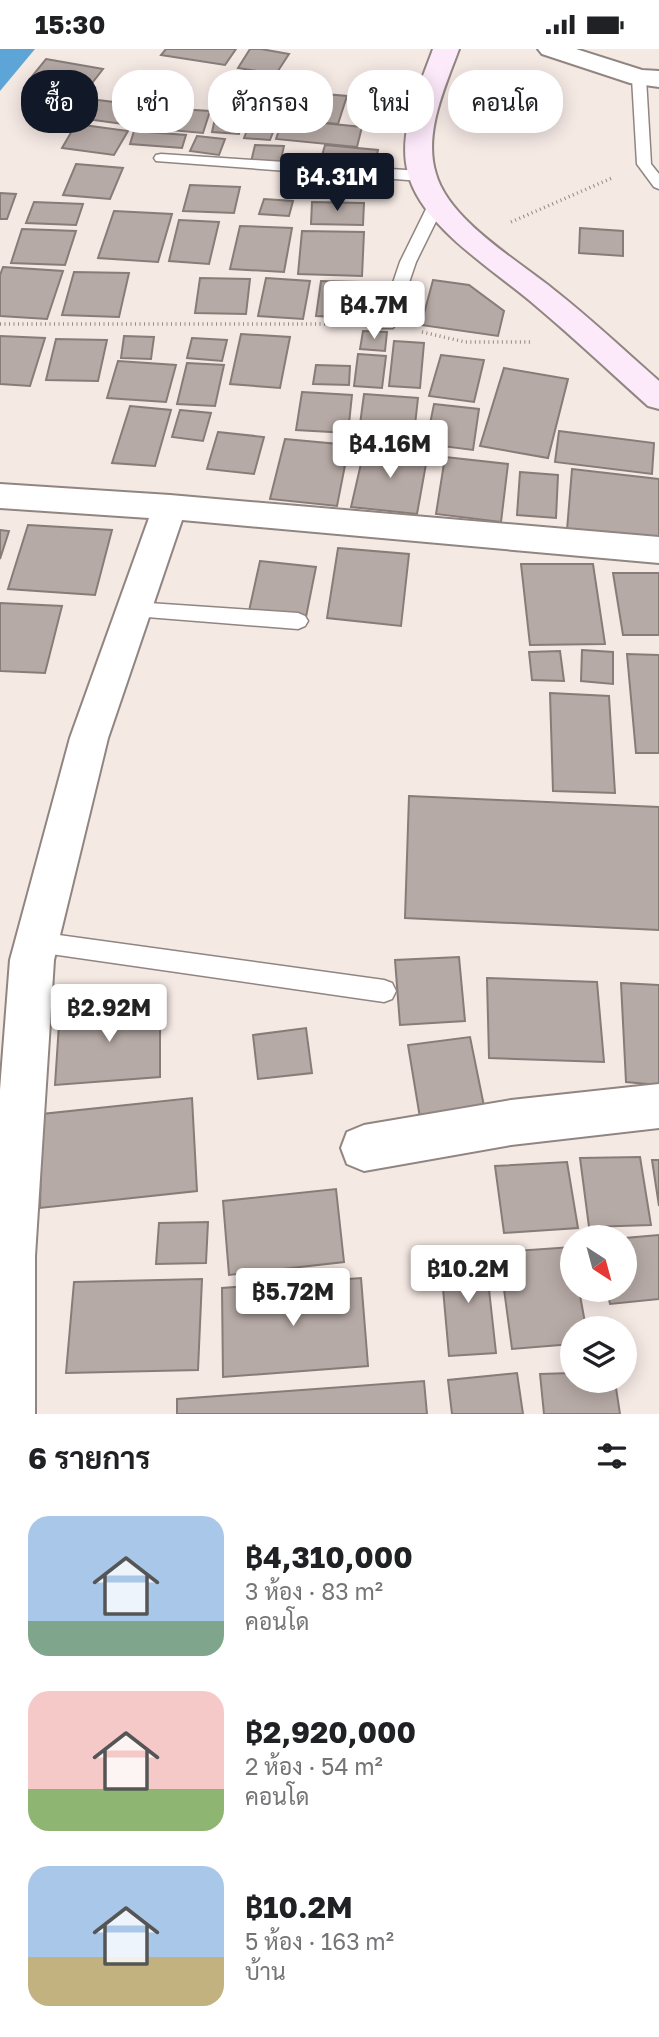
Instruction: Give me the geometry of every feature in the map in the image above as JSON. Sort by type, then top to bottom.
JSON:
[{"type":"main road","points":[[446,49],[428,98],[418,142],[421,176],[438,202],[471,239],[659,398]]},
{"type":"street","points":[[551,49],[649,79]]},
{"type":"street","points":[[0,496],[170,507],[659,550]]},
{"type":"street","points":[[9,1414],[5,1256],[32,960],[89,738],[170,507]]},
{"type":"street","points":[[364,1148],[458,1129],[567,1113],[659,1106]]},
{"type":"lane","points":[[649,79],[644,164],[659,184]]},
{"type":"lane","points":[[161,159],[421,176]]},
{"type":"lane","points":[[387,324],[408,262],[438,202]]},
{"type":"lane","points":[[134,609],[298,621]]},
{"type":"lane","points":[[37,942],[384,991]]},
{"type":"path","points":[[471,239],[644,164]]},
{"type":"path","points":[[0,324],[387,324],[465,342],[595,342]]},
{"type":"water","points":[[0,49],[35,49],[0,91]]},
{"type":"building","points":[[166,49],[236,49],[225,65],[161,55]]},
{"type":"building","points":[[250,49],[289,54],[279,70],[238,68]]},
{"type":"building","points":[[46,59],[103,69],[98,75],[98,70],[37,70]]},
{"type":"building","points":[[333,95],[347,96],[338,124],[333,124]]},
{"type":"building","points":[[98,100],[112,102],[112,123],[98,121]]},
{"type":"building","points":[[194,110],[208,111],[203,133],[194,132]]},
{"type":"building","points":[[333,124],[347,125],[347,133],[360,133],[357,147],[276,139],[278,133],[333,133]]},
{"type":"building","points":[[98,127],[112,129],[112,133],[127,133],[114,155],[62,148],[71,133],[98,133]]},
{"type":"building","points":[[133,133],[186,135],[182,148],[130,144]]},
{"type":"building","points":[[246,133],[273,133],[270,140],[244,138]]},
{"type":"building","points":[[197,136],[225,139],[219,155],[190,151]]},
{"type":"building","points":[[255,145],[284,146],[280,164],[251,162]]},
{"type":"building","points":[[325,145],[378,150],[373,171],[319,166]]},
{"type":"building","points":[[76,164],[123,168],[110,199],[63,195]]},
{"type":"building","points":[[190,185],[240,187],[234,213],[183,211]]},
{"type":"building","points":[[0,193],[16,194],[7,219],[0,219]]},
{"type":"building","points":[[264,199],[293,201],[289,216],[259,214]]},
{"type":"building","points":[[34,202],[83,204],[76,225],[26,223]]},
{"type":"building","points":[[312,202],[364,203],[363,225],[311,224]]},
{"type":"building","points":[[114,211],[172,214],[158,262],[98,258]]},
{"type":"building","points":[[179,220],[219,222],[209,264],[169,261]]},
{"type":"building","points":[[240,226],[292,228],[284,272],[230,269]]},
{"type":"building","points":[[580,228],[623,231],[623,256],[579,253]]},
{"type":"building","points":[[22,229],[76,231],[65,265],[11,263]]},
{"type":"building","points":[[302,231],[364,232],[362,276],[298,274]]},
{"type":"building","points":[[3,267],[63,271],[47,319],[0,316],[0,275]]},
{"type":"building","points":[[74,272],[129,273],[119,317],[62,315]]},
{"type":"building","points":[[200,278],[250,279],[246,314],[195,313]]},
{"type":"building","points":[[266,278],[310,281],[303,319],[258,316]]},
{"type":"building","points":[[433,280],[469,285],[504,311],[498,336],[421,325]]},
{"type":"building","points":[[321,281],[360,282],[356,318],[316,316]]},
{"type":"building","points":[[363,331],[387,332],[385,351],[360,349]]},
{"type":"building","points":[[241,334],[290,337],[280,388],[230,384]]},
{"type":"building","points":[[0,336],[45,338],[30,386],[0,384]]},
{"type":"building","points":[[124,336],[154,337],[151,359],[121,358]]},
{"type":"building","points":[[192,338],[227,340],[222,361],[187,358]]},
{"type":"building","points":[[56,339],[107,340],[98,381],[46,380]]},
{"type":"building","points":[[394,341],[424,343],[420,388],[389,386]]},
{"type":"building","points":[[358,354],[386,356],[382,388],[354,386]]},
{"type":"building","points":[[441,355],[484,360],[474,402],[429,396]]},
{"type":"building","points":[[118,361],[176,365],[166,402],[107,398]]},
{"type":"building","points":[[187,363],[224,365],[215,406],[177,404]]},
{"type":"building","points":[[316,365],[350,366],[349,385],[313,384]]},
{"type":"building","points":[[504,368],[568,379],[548,458],[480,446]]},
{"type":"building","points":[[302,392],[352,395],[348,433],[296,430]]},
{"type":"building","points":[[364,394],[418,398],[413,443],[358,439]]},
{"type":"building","points":[[434,404],[479,409],[473,450],[426,444]]},
{"type":"building","points":[[130,406],[171,410],[155,466],[112,463]]},
{"type":"building","points":[[180,410],[211,413],[203,441],[172,437]]},
{"type":"building","points":[[559,431],[654,443],[652,474],[555,462]]},
{"type":"building","points":[[218,432],[264,437],[254,474],[207,469]]},
{"type":"building","points":[[285,439],[349,445],[337,506],[270,499]]},
{"type":"building","points":[[365,446],[428,453],[417,514],[351,507]]},
{"type":"building","points":[[445,457],[508,464],[501,522],[436,514]]},
{"type":"building","points":[[572,469],[659,479],[659,540],[567,530]]},
{"type":"building","points":[[520,472],[558,475],[556,518],[517,515]]},
{"type":"building","points":[[28,525],[112,530],[95,595],[8,589]]},
{"type":"building","points":[[0,530],[9,531],[0,559]]},
{"type":"building","points":[[338,548],[409,554],[401,626],[327,618]]},
{"type":"building","points":[[260,561],[316,567],[306,617],[249,611]]},
{"type":"building","points":[[521,564],[593,564],[605,644],[530,645]]},
{"type":"building","points":[[613,573],[659,573],[659,635],[623,635]]},
{"type":"building","points":[[0,603],[62,606],[45,673],[0,671]]},
{"type":"building","points":[[582,650],[613,652],[613,684],[581,681]]},
{"type":"building","points":[[560,651],[564,681],[532,680],[529,652]]},
{"type":"building","points":[[627,654],[659,655],[659,753],[636,753]]},
{"type":"building","points":[[550,693],[609,696],[615,793],[553,791]]},
{"type":"building","points":[[409,796],[659,807],[659,930],[405,918]]},
{"type":"building","points":[[459,957],[465,1021],[400,1025],[395,960]]},
{"type":"building","points":[[487,978],[597,982],[604,1062],[489,1058]]},
{"type":"building","points":[[621,983],[659,985],[659,1085],[626,1082]]},
{"type":"building","points":[[160,1003],[160,1077],[55,1085],[60,1009]]},
{"type":"building","points":[[306,1028],[312,1073],[258,1079],[253,1035]]},
{"type":"building","points":[[470,1037],[486,1116],[421,1124],[408,1045]]},
{"type":"building","points":[[192,1098],[197,1191],[40,1208],[42,1114]]},
{"type":"building","points":[[640,1157],[651,1225],[589,1225],[580,1158]]},
{"type":"building","points":[[652,1160],[659,1160],[659,1206]]},
{"type":"building","points":[[567,1162],[578,1225],[560,1225],[560,1229],[504,1233],[495,1166]]},
{"type":"building","points":[[336,1189],[344,1262],[229,1275],[223,1201]]},
{"type":"building","points":[[208,1222],[206,1263],[156,1264],[159,1223]]},
{"type":"building","points":[[659,1235],[659,1299],[637,1301],[637,1237]]},
{"type":"building","points":[[560,1248],[560,1302],[581,1302],[584,1316],[560,1316],[560,1345],[512,1349],[499,1252]]},
{"type":"building","points":[[485,1253],[496,1353],[449,1356],[440,1255]]},
{"type":"building","points":[[361,1278],[368,1366],[223,1377],[222,1288]]},
{"type":"building","points":[[202,1279],[198,1370],[66,1373],[74,1282]]},
{"type":"building","points":[[517,1373],[523,1414],[452,1414],[448,1380]]},
{"type":"building","points":[[560,1373],[560,1393],[617,1393],[620,1414],[544,1414],[540,1374]]},
{"type":"building","points":[[424,1381],[427,1414],[177,1414],[177,1399]]}]
